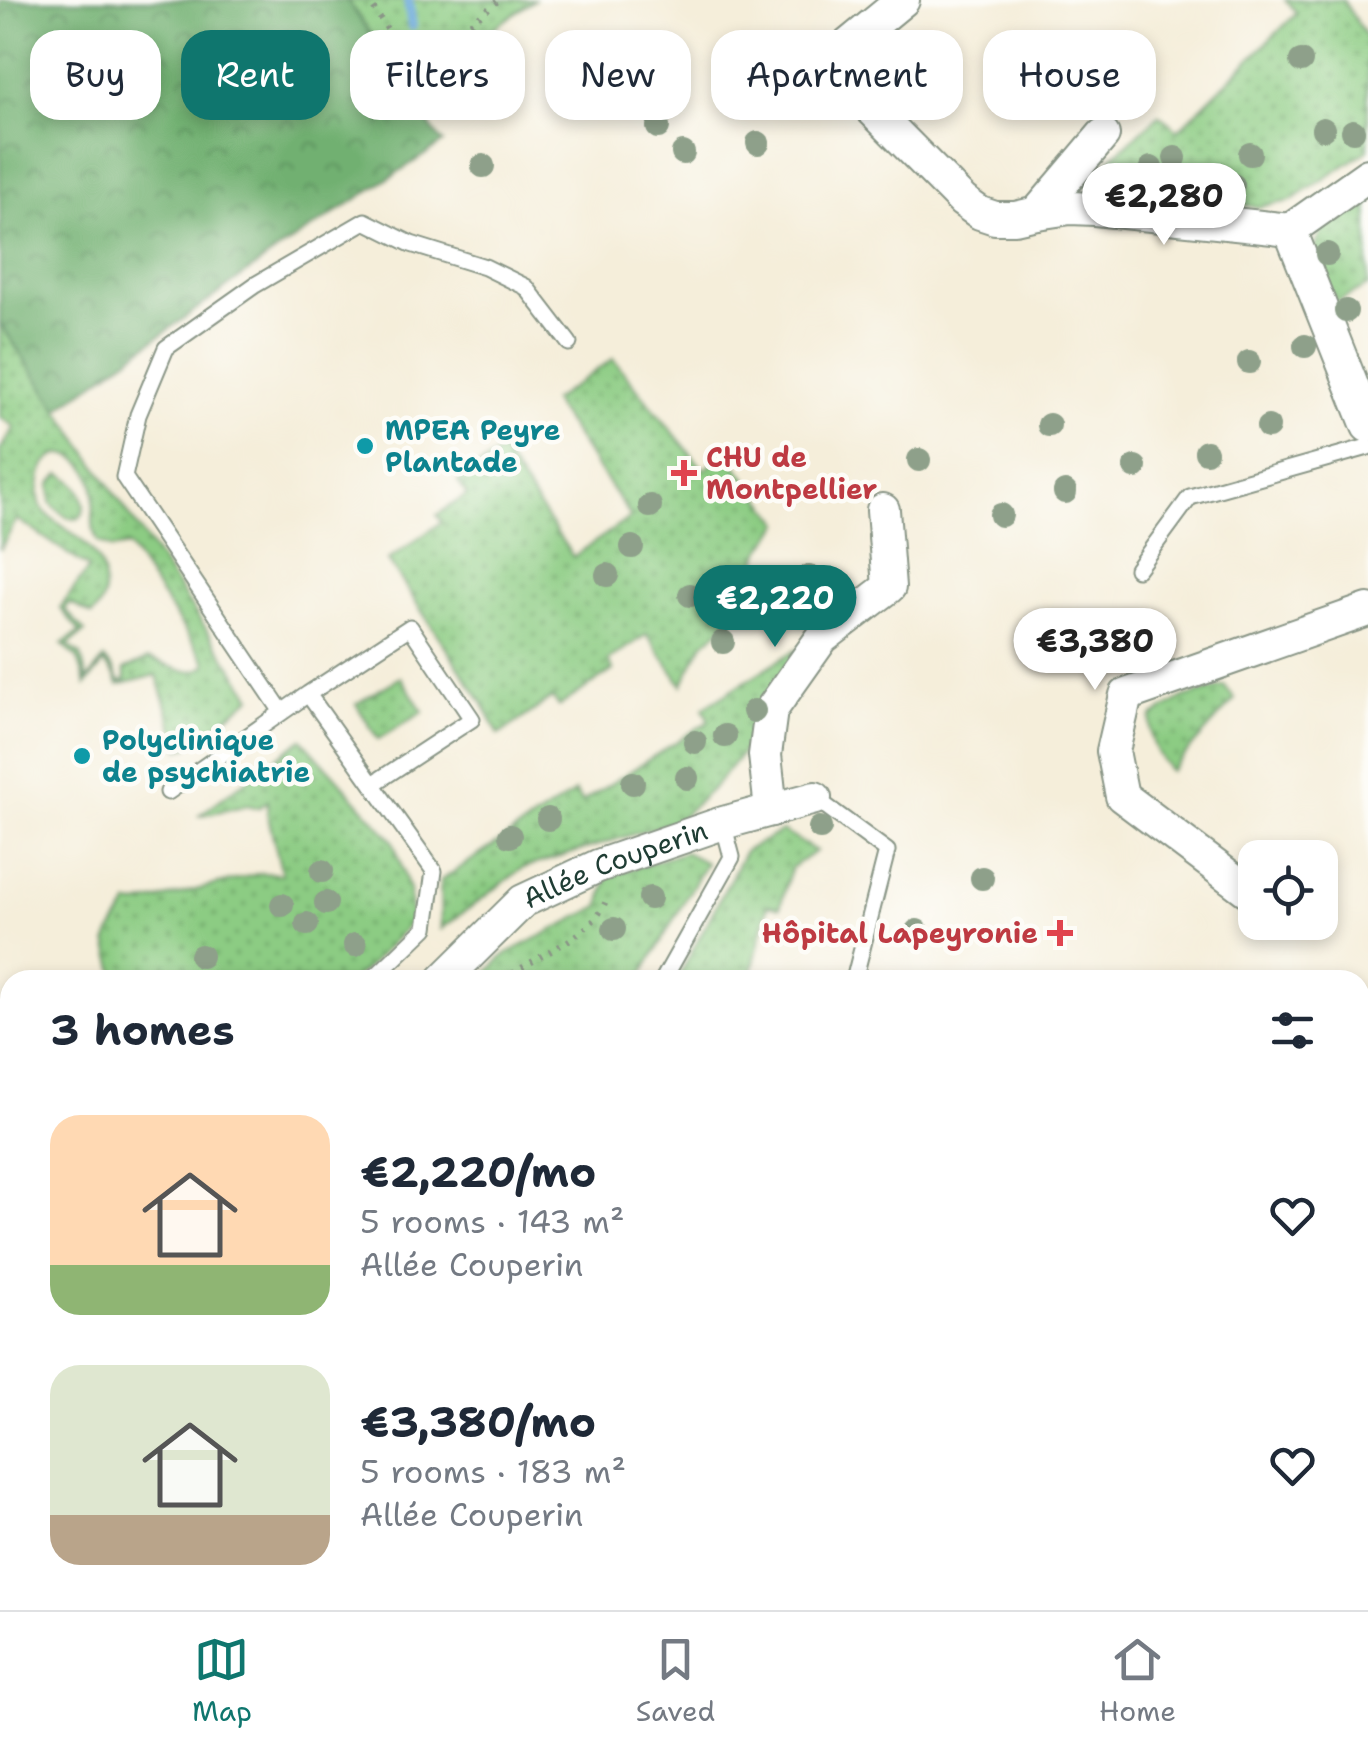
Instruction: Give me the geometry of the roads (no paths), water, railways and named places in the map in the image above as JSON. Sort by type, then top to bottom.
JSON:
[{"type":"street","points":[[903,0],[847,46],[837,64],[843,80],[980,214],[1015,218],[1070,208],[1095,209],[1290,230],[1368,175]]},
{"type":"street","points":[[1037,213],[1103,134]]},
{"type":"street","points":[[1290,230],[1368,426]]},
{"type":"street","points":[[771,810],[764,755],[771,710],[822,638],[890,587],[884,510]]},
{"type":"street","points":[[1238,883],[1122,796],[1113,752],[1126,695],[1368,610]]},
{"type":"street","name":"Allée Couperin","points":[[454,970],[524,901],[598,866],[723,823],[814,798]]},
{"type":"lane","points":[[282,712],[124,477],[138,415],[166,348],[255,285],[365,221],[411,244],[484,267],[526,287],[569,343]]},
{"type":"lane","points":[[1137,569],[1190,497],[1368,446]]},
{"type":"lane","points":[[168,792],[410,627],[472,719],[373,784]]},
{"type":"lane","points":[[308,694],[434,872],[426,928],[382,970]]},
{"type":"lane","points":[[814,798],[887,851],[857,970]]},
{"type":"lane","points":[[669,970],[732,856],[723,823]]},
{"type":"waterway","points":[[408,0],[412,26]]},
{"type":"place","name":"MPEA Peyre Plantade","points":[[365,446]]},
{"type":"place","name":"CHU de Montpellier","points":[[684,473]]},
{"type":"place","name":"Polyclinique de psychiatrie","points":[[82,756]]},
{"type":"place","name":"Hôpital Lapeyronie","points":[[1060,933]]}]
